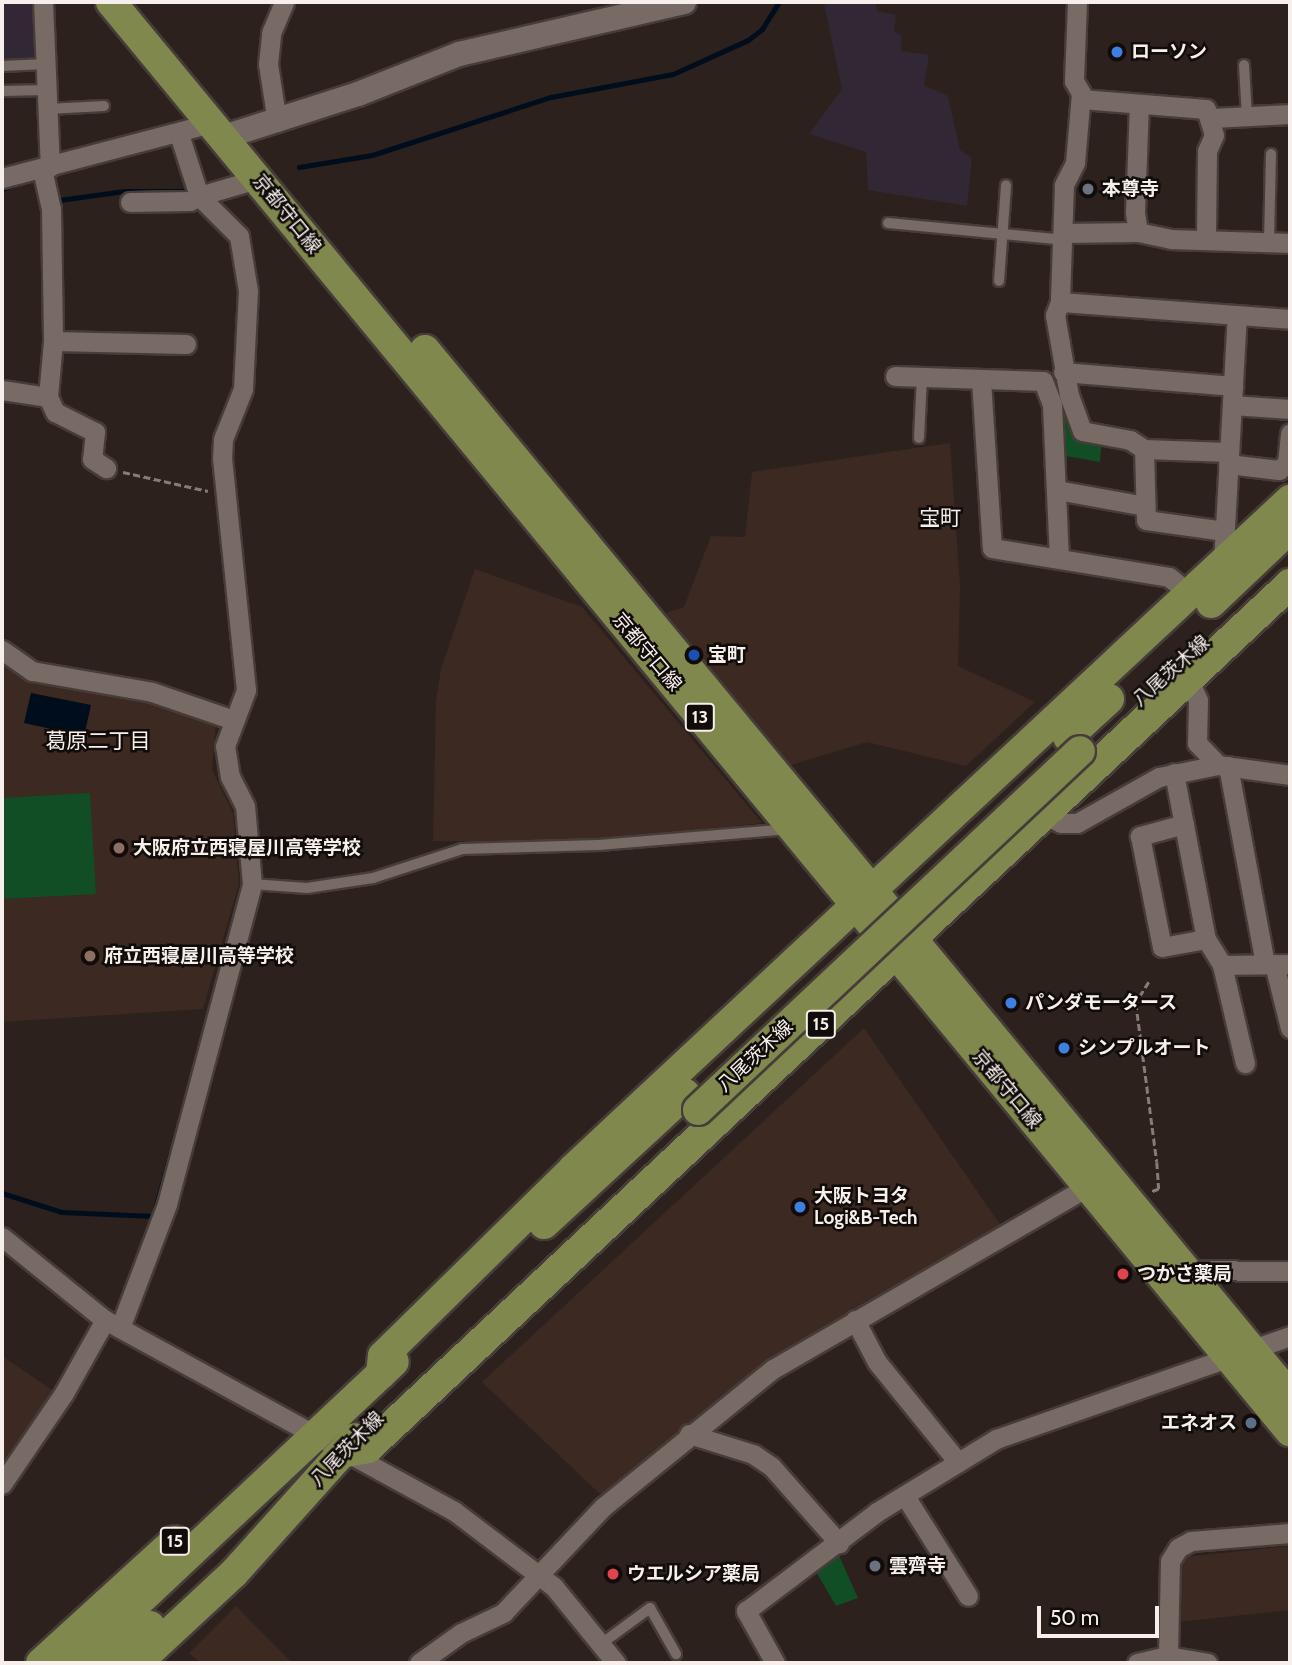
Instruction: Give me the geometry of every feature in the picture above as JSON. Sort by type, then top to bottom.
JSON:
[{"type":"main road","name":"京都守口線","points":[[111,2],[226,130],[905,946],[1109,1186],[1242,1353],[1290,1396]]},
{"type":"main road","name":"京都守口線","points":[[137,2],[257,179],[793,828],[865,897]]},
{"type":"main road","name":"15","points":[[381,1374],[383,1356],[447,1291],[1290,500]]},
{"type":"main road","name":"八尾茨木線","points":[[317,1437],[381,1374],[691,1102],[1074,744],[1290,528]]},
{"type":"main road","name":"八尾茨木線","points":[[1074,744],[1290,565]]},
{"type":"main road","name":"15","points":[[346,1452],[368,1448],[1290,584]]},
{"type":"main road","name":"八尾茨木線","points":[[294,1504],[346,1452],[354,1439],[691,1102]]},
{"type":"main road","name":"京都守口線","points":[[1109,1186],[1188,1270],[1290,1431]]},
{"type":"main road","name":"15","points":[[41,1663],[291,1437],[317,1437]]},
{"type":"main road","name":"15","points":[[73,1663],[317,1437]]},
{"type":"main road","name":"15","points":[[108,1663],[294,1504]]},
{"type":"main road","name":"15","points":[[137,1663],[234,1573],[294,1504]]},
{"type":"street","points":[[43,2],[53,341],[48,397],[55,412],[94,432],[92,459],[106,468]]},
{"type":"street","points":[[278,122],[268,64],[271,33],[284,2]]},
{"type":"street","points":[[2,178],[179,134],[278,122],[459,54],[605,10],[684,2]]},
{"type":"street","points":[[1077,2],[1074,81],[1081,99],[1075,163],[1064,185],[1060,302],[1055,315],[1065,377],[1082,431],[1130,440],[1144,449],[1228,458],[1279,470],[1287,463],[1290,433]]},
{"type":"street","points":[[1081,99],[1206,109],[1212,118],[1206,239]]},
{"type":"street","points":[[1138,232],[1135,212],[1139,104]]},
{"type":"street","points":[[1212,118],[1290,114]]},
{"type":"street","points":[[2,1484],[113,1324],[167,1204],[252,884],[245,806],[226,763],[225,746],[230,718],[246,690],[246,670],[222,459],[223,439],[243,389],[248,291],[239,236],[199,196],[179,134]]},
{"type":"street","points":[[130,202],[190,201],[257,179]]},
{"type":"street","points":[[1063,236],[1138,232],[1290,243]]},
{"type":"street","points":[[1060,302],[1290,319]]},
{"type":"street","points":[[1223,564],[1237,316]]},
{"type":"street","points":[[53,341],[186,344]]},
{"type":"street","points":[[895,376],[1044,381],[1065,377],[1232,396],[1290,409]]},
{"type":"street","points":[[981,380],[992,548],[1169,577],[1191,595]]},
{"type":"street","points":[[1044,381],[1052,405],[1059,559]]},
{"type":"street","points":[[2,390],[48,397]]},
{"type":"street","points":[[1144,449],[1146,520],[1224,531]]},
{"type":"street","points":[[1057,490],[1146,506]]},
{"type":"street","points":[[2,650],[32,671],[152,692],[230,718]]},
{"type":"street","points":[[1189,680],[1198,700],[1197,743],[1223,766],[1276,964],[1290,1028]]},
{"type":"street","points":[[1044,814],[1061,823],[1077,823],[1174,773],[1223,766],[1289,781]]},
{"type":"street","points":[[1174,773],[1206,939],[1222,965],[1245,1063]]},
{"type":"street","points":[[1184,824],[1140,836],[1162,947],[1206,939]]},
{"type":"street","points":[[1222,965],[1276,964]]},
{"type":"street","points":[[419,1663],[461,1633],[503,1613],[603,1507],[689,1433],[773,1369],[855,1320],[1109,1186]]},
{"type":"street","points":[[2,1237],[113,1324],[454,1511],[554,1587],[616,1663]]},
{"type":"street","points":[[1188,1270],[1290,1271]]},
{"type":"street","points":[[855,1320],[877,1362],[958,1462]]},
{"type":"street","points":[[775,1663],[746,1611],[905,1496],[958,1462],[996,1439],[1290,1336]]},
{"type":"street","points":[[689,1433],[753,1454],[771,1466],[839,1543]]},
{"type":"street","points":[[905,1496],[968,1596]]},
{"type":"street","points":[[1168,1656],[1170,1561],[1178,1548],[1191,1541],[1290,1533]]},
{"type":"street","points":[[1137,1663],[1168,1656],[1207,1663]]},
{"type":"lane","points":[[2,66],[46,64]]},
{"type":"lane","points":[[1244,65],[1247,118]]},
{"type":"lane","points":[[2,91],[104,106]]},
{"type":"lane","points":[[1269,242],[1272,154]]},
{"type":"lane","points":[[999,281],[1006,185]]},
{"type":"lane","points":[[888,222],[1002,236],[1063,236]]},
{"type":"lane","points":[[919,438],[922,377]]},
{"type":"lane","points":[[252,884],[307,888],[373,878],[462,849],[598,845],[793,828]]},
{"type":"lane","points":[[601,1644],[650,1608],[676,1654]]},
{"type":"path","points":[[106,468],[213,492]]},
{"type":"path","points":[[1109,1186],[1159,1189],[1136,1003],[1149,982]]},
{"type":"shaded area","points":[[2,2],[36,2],[39,61],[2,63]]},
{"type":"shaded area","points":[[824,4],[876,4],[877,11],[896,15],[894,32],[902,35],[901,51],[929,55],[924,85],[948,96],[960,150],[972,158],[967,206],[868,190],[866,152],[809,134],[842,89]]},
{"type":"shaded area","points":[[950,443],[960,586],[958,666],[1035,702],[966,766],[867,742],[791,765],[666,613],[684,607],[711,536],[745,537],[752,472]]},
{"type":"shaded area","points":[[475,569],[582,607],[762,823],[592,841],[433,841],[436,701],[441,669]]},
{"type":"shaded area","name":"大阪府立西寝屋川高等学校","points":[[2,660],[216,720],[212,770],[233,813],[239,884],[203,1009],[2,1022]]},
{"type":"shaded area","points":[[864,1028],[1002,1227],[762,1365],[602,1496],[482,1382]]},
{"type":"shaded area","points":[[2,1356],[55,1392],[2,1470]]},
{"type":"shaded area","points":[[1290,1546],[1290,1610],[1178,1622],[1178,1580],[1184,1557]]},
{"type":"shaded area","points":[[236,1606],[292,1663],[200,1663],[189,1653]]},
{"type":"green space","points":[[1051,389],[1061,392],[1102,439],[1100,462],[1060,455]]},
{"type":"green space","points":[[90,793],[96,894],[2,899],[2,798]]},
{"type":"green space","points":[[837,1551],[858,1598],[836,1606],[815,1570]]},
{"type":"water","points":[[31,693],[91,705],[84,736],[24,723]]},
{"type":"waterway","points":[[299,167],[372,155],[551,97],[673,74],[748,40],[762,29],[779,2]]},
{"type":"waterway","points":[[2,189],[15,184]]},
{"type":"waterway","points":[[52,201],[124,191],[187,191]]},
{"type":"waterway","points":[[2,1193],[62,1212],[153,1216],[171,1152]]},
{"type":"place","name":"ローソン","points":[[1117,52]]},
{"type":"place","name":"本尊寺","points":[[1088,189]]},
{"type":"place","name":"宝町","points":[[694,655]]},
{"type":"place","name":"大阪府立西寝屋川高等学校","points":[[119,848]]},
{"type":"place","name":"府立西寝屋川高等学校","points":[[90,956]]},
{"type":"place","name":"パンダモータース","points":[[1011,1003]]},
{"type":"place","name":"シンプルオート","points":[[1064,1048]]},
{"type":"place","name":"大阪トヨタ Logi&B-Tech","points":[[800,1207]]},
{"type":"place","name":"つかさ薬局","points":[[1123,1274]]},
{"type":"place","name":"エネオス","points":[[1251,1423]]},
{"type":"place","name":"雲齊寺","points":[[875,1566]]},
{"type":"place","name":"ウエルシア薬局","points":[[613,1574]]},
{"type":"district","name":"宝町","points":[[940,518]]},
{"type":"district","name":"葛原二丁目","points":[[98,741]]}]
